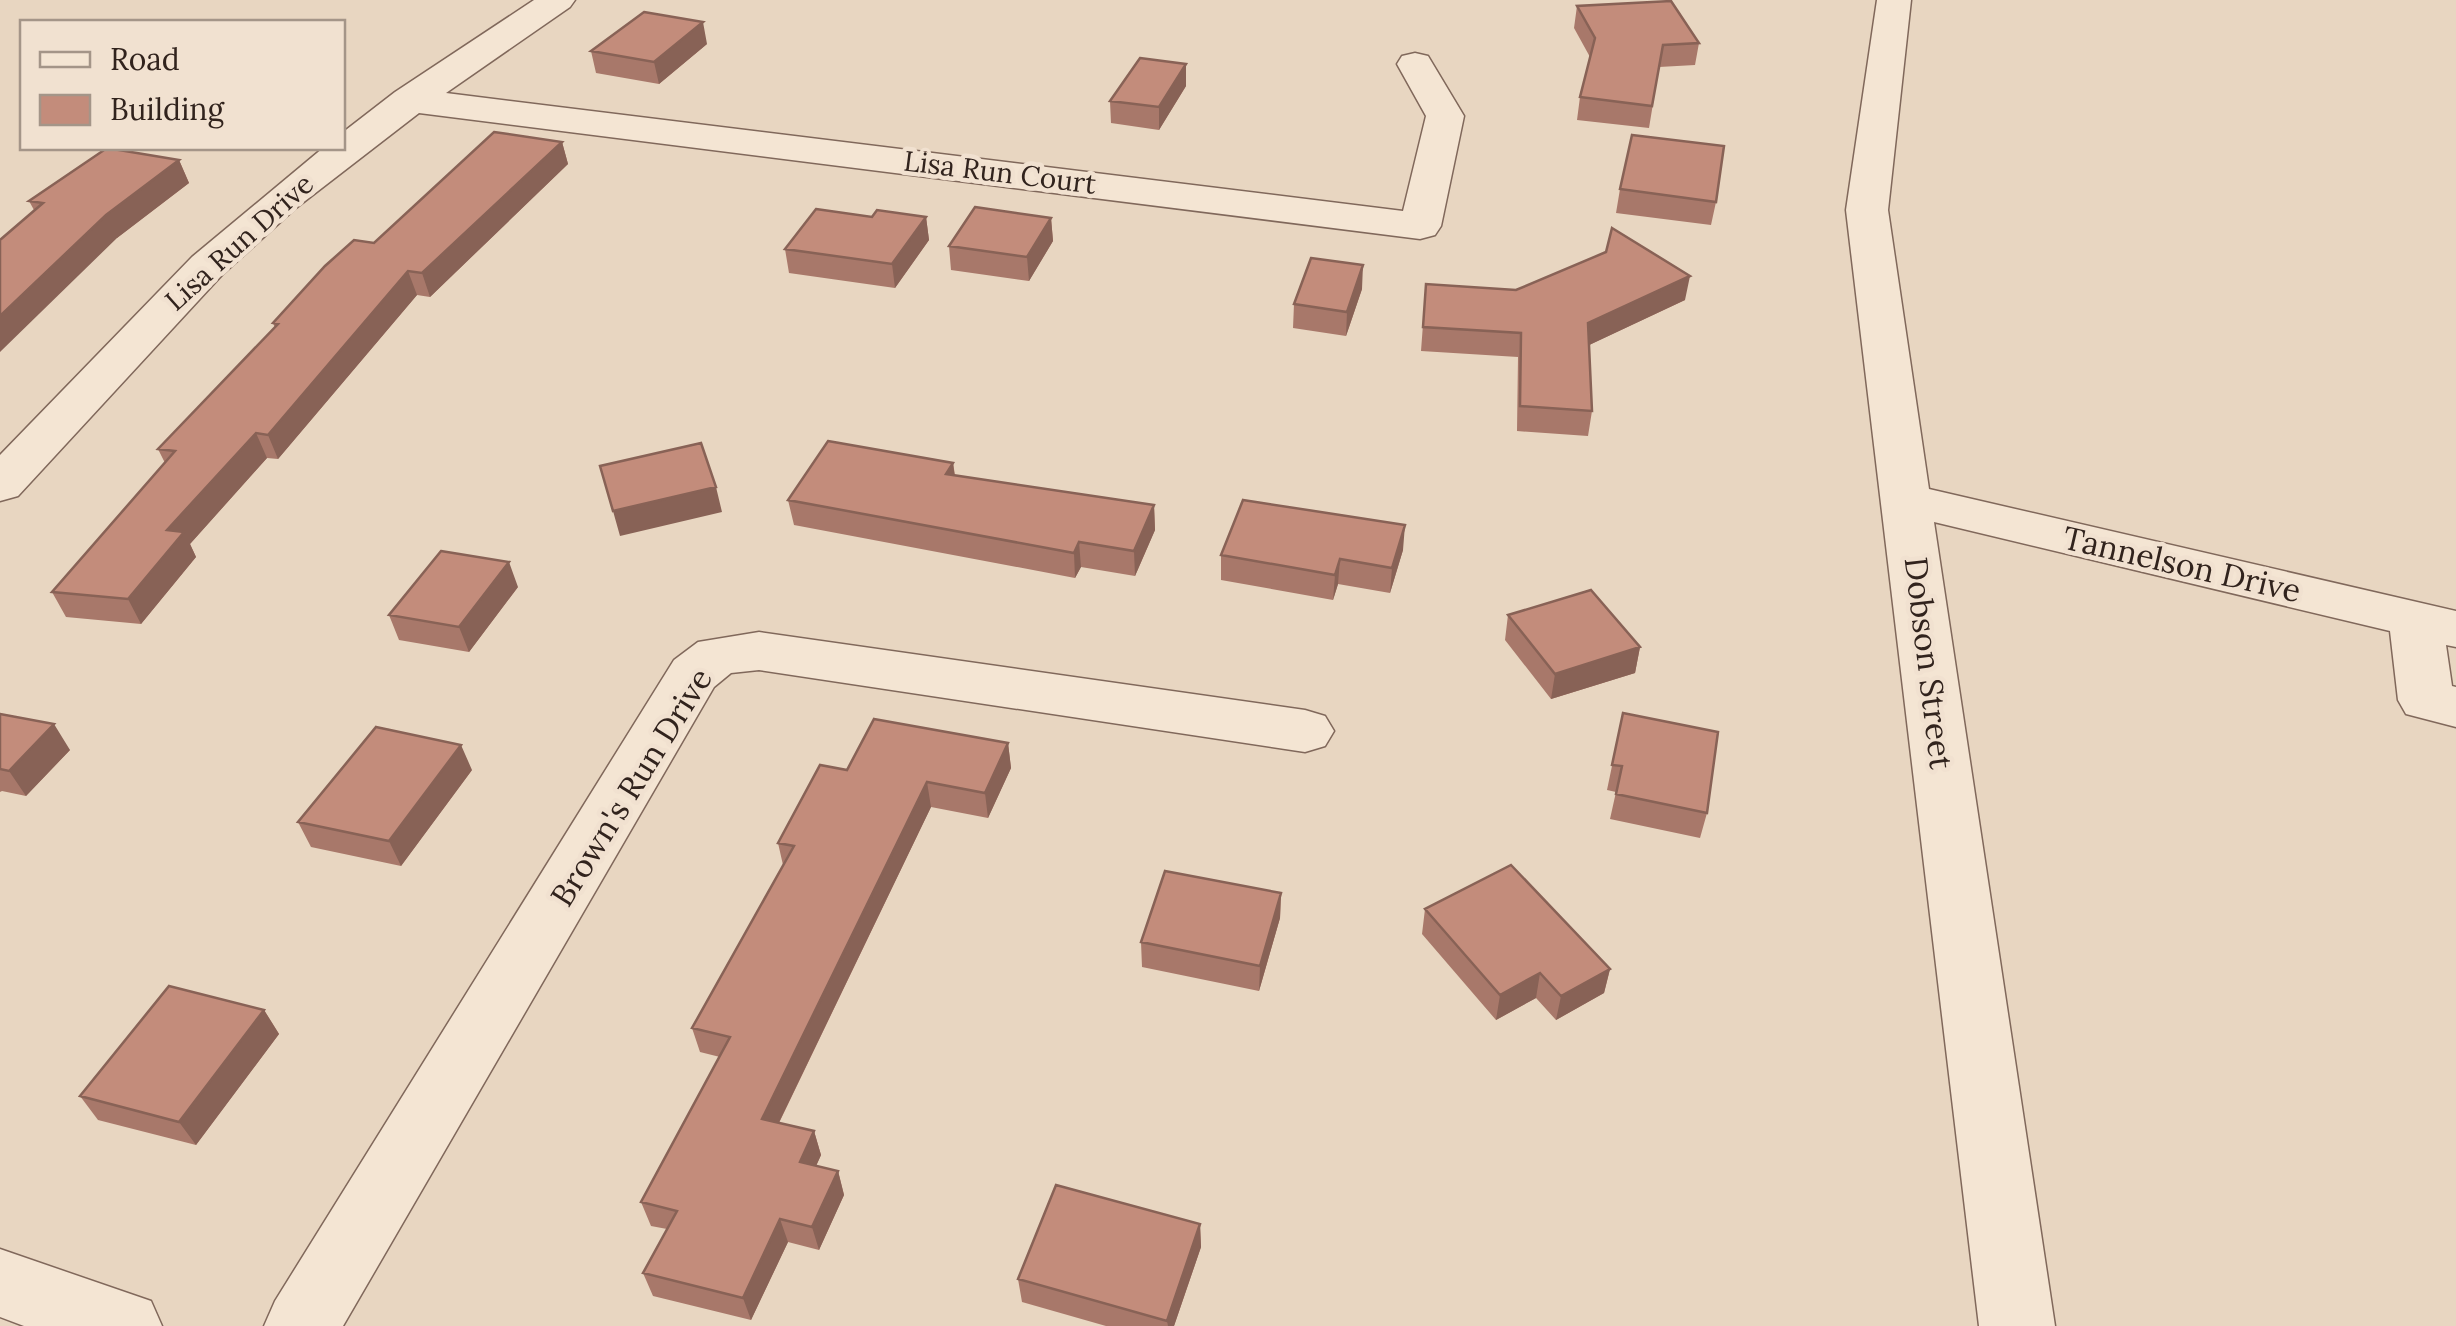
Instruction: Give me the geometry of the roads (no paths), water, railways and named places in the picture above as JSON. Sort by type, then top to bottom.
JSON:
[{"type":"street","name":"Lisa Run Drive","points":[[345,149],[408,100],[558,0]]},
{"type":"street","name":"Dobson Street","points":[[1894,0],[1867,210],[2017,1326]]},
{"type":"street","name":"Lisa Run Court","points":[[408,100],[1420,226],[1445,116],[1415,64]]},
{"type":"street","name":"Lisa Run Drive","points":[[0,485],[174,296],[279,201],[344,150]]},
{"type":"street","name":"Tannelson Drive","points":[[1908,500],[2436,624]]},
{"type":"street","points":[[2436,624],[2426,700],[2456,707]]},
{"type":"street","name":"Brown's Run Drive","points":[[302,1326],[694,674],[717,654],[759,651],[1304,732]]},
{"type":"street","points":[[0,1283],[124,1326]]}]
